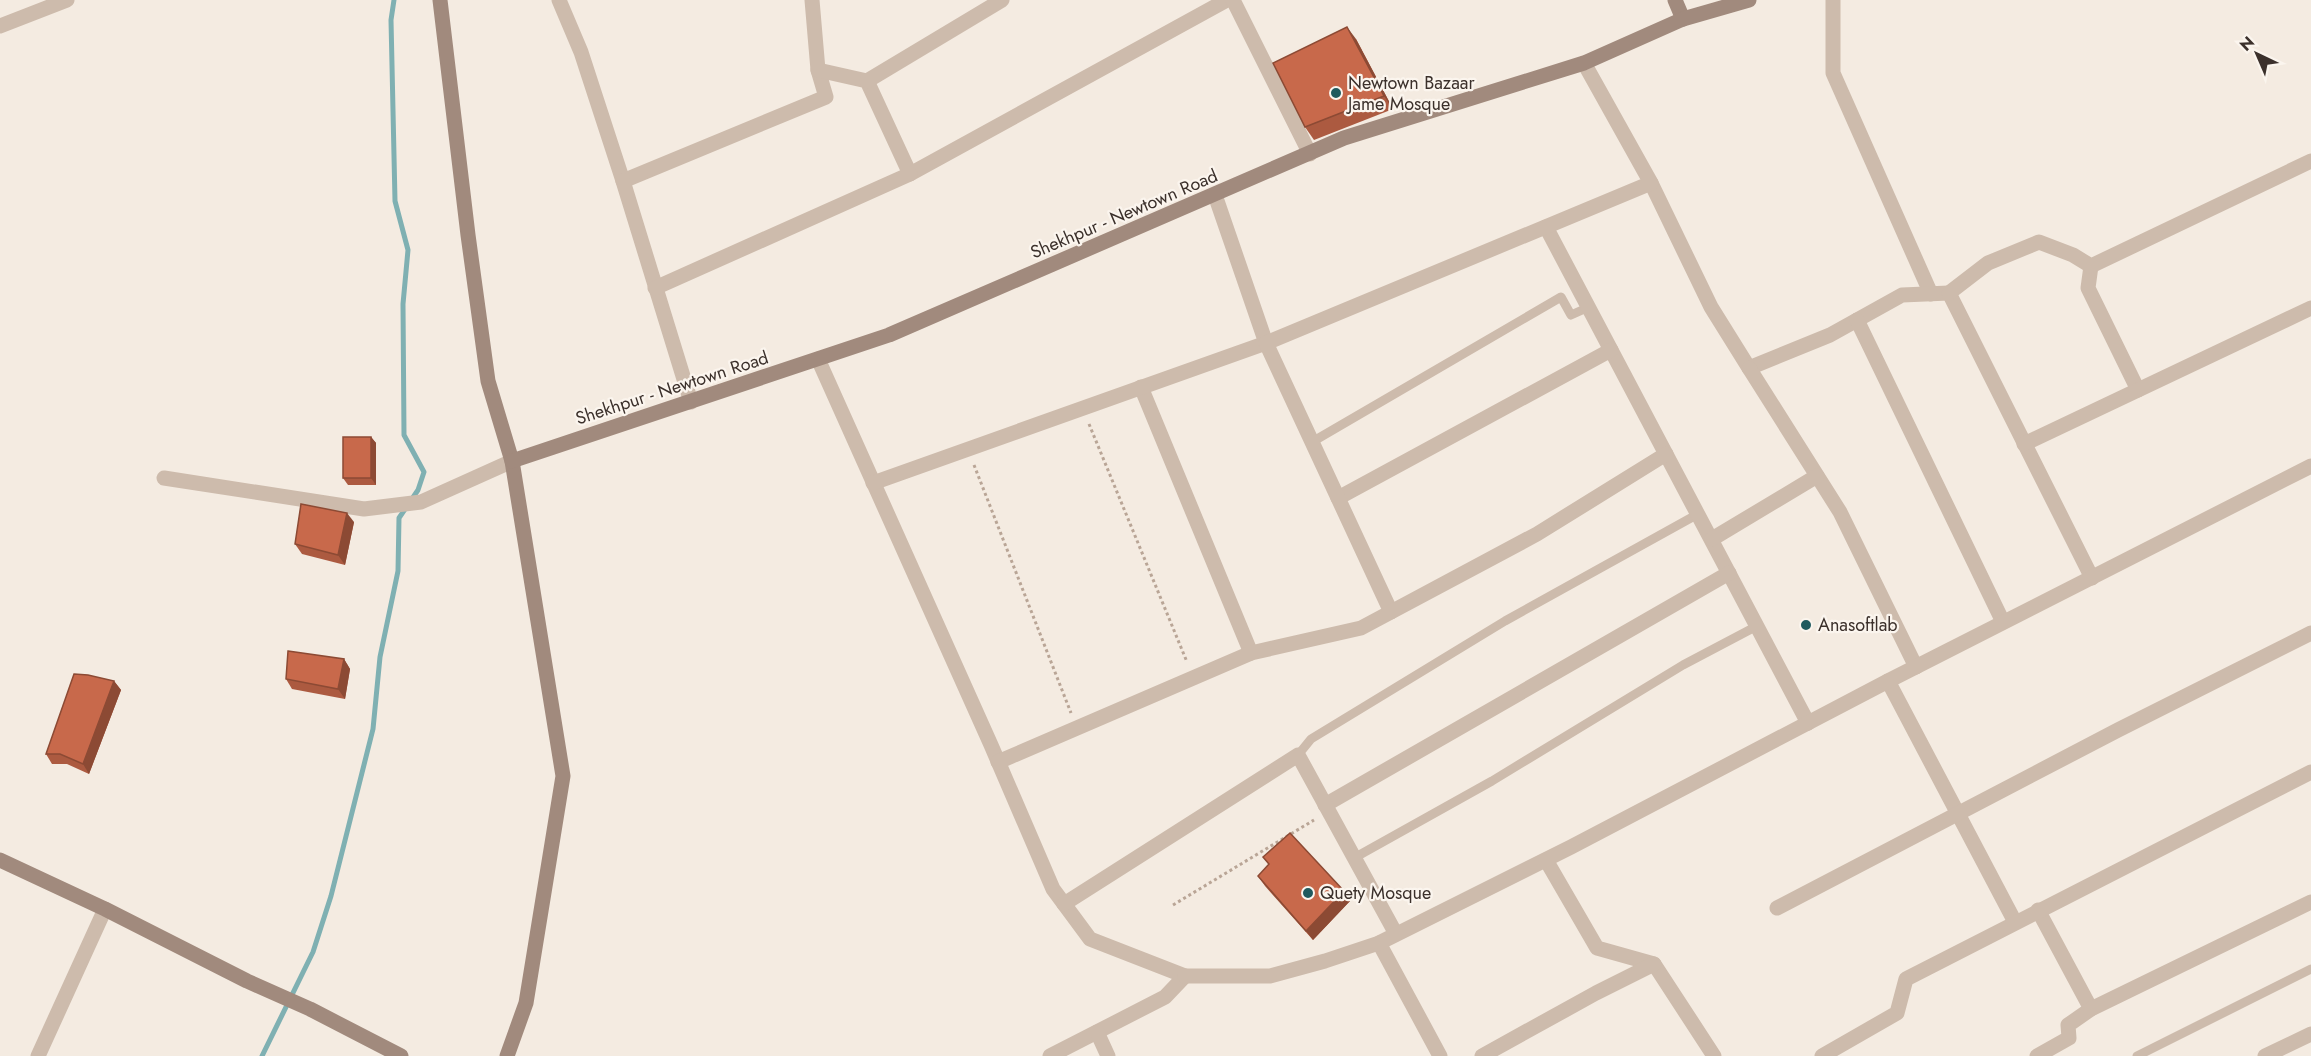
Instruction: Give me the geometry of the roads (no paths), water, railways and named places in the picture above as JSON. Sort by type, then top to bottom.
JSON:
[{"type":"street","points":[[0,26],[67,0]]},
{"type":"street","points":[[440,0],[488,381],[512,461],[536,595],[563,776],[526,1003],[507,1056]]},
{"type":"street","points":[[560,0],[581,52],[691,402]]},
{"type":"street","points":[[623,181],[826,97],[818,70],[812,0]]},
{"type":"street","points":[[818,70],[867,81],[1002,0]]},
{"type":"street","points":[[656,288],[910,174],[1227,0]]},
{"type":"street","points":[[1233,0],[1310,154]]},
{"type":"street","points":[[1675,0],[1683,20]]},
{"type":"street","name":"Shekhpur - Newtown Road","points":[[512,461],[889,335],[1344,138],[1584,63],[1683,20],[1749,0]]},
{"type":"street","points":[[1833,0],[1833,73],[1931,294]]},
{"type":"street","points":[[1584,63],[1651,183],[1711,307],[1840,512],[1916,667]]},
{"type":"street","points":[[867,81],[910,174]]},
{"type":"street","points":[[2091,266],[2311,161]]},
{"type":"street","points":[[873,483],[1266,343],[1651,183]]},
{"type":"street","points":[[1215,195],[1266,343],[1391,612]]},
{"type":"street","points":[[1546,227],[1808,723]]},
{"type":"street","points":[[1749,368],[1830,335],[1902,295],[1949,293],[1988,263],[2039,242],[2073,255],[2091,266]]},
{"type":"street","points":[[2091,266],[2088,288],[2138,390]]},
{"type":"street","points":[[1949,293],[2092,578]]},
{"type":"street","points":[[2024,444],[2311,308]]},
{"type":"street","points":[[1857,320],[2003,622]]},
{"type":"street","points":[[1338,498],[1611,350]]},
{"type":"street","points":[[818,359],[1053,889],[1090,939],[1185,976],[1270,976],[1325,962],[1379,943],[1546,860],[1888,681],[2311,466]]},
{"type":"street","points":[[1141,387],[1251,653]]},
{"type":"street","points":[[998,762],[1251,653],[1361,628],[1537,534],[1666,454]]},
{"type":"street","points":[[164,478],[364,509],[422,502],[512,461]]},
{"type":"street","points":[[1712,539],[1817,476]]},
{"type":"street","points":[[1327,808],[1729,573]]},
{"type":"street","points":[[1777,908],[2118,730],[2311,633]]},
{"type":"street","points":[[1888,681],[2015,922]]},
{"type":"street","points":[[1064,904],[1298,755],[1396,934]]},
{"type":"street","points":[[1822,1056],[1897,1013],[1906,979],[2311,772]]},
{"type":"street","points":[[0,860],[105,909],[247,981],[310,1009],[401,1056]]},
{"type":"street","points":[[1546,860],[1597,948],[1654,964],[1714,1056]]},
{"type":"street","points":[[2039,1056],[2069,1038],[2068,1025],[2091,1010],[2311,902]]},
{"type":"street","points":[[38,1056],[105,909]]},
{"type":"street","points":[[2038,910],[2091,1010]]},
{"type":"street","points":[[1379,943],[1440,1056]]},
{"type":"street","points":[[1482,1056],[1654,964]]},
{"type":"street","points":[[1050,1056],[1165,997],[1185,976]]},
{"type":"street","points":[[1097,1032],[1108,1056]]},
{"type":"street","points":[[2265,1056],[2311,1034]]},
{"type":"lane","points":[[1312,442],[1561,297],[1571,315],[1589,307]]},
{"type":"lane","points":[[1298,755],[1311,739],[1505,621],[1698,514]]},
{"type":"lane","points":[[1354,858],[1492,781],[1683,665],[1757,626]]},
{"type":"lane","points":[[2137,1056],[2311,969]]},
{"type":"waterway","points":[[262,1056],[313,952],[331,896],[373,729],[380,657],[398,571],[399,518],[418,490],[424,472],[404,435],[403,304],[408,250],[395,201],[391,20],[394,0]]},
{"type":"place","name":"Newtown Bazaar Jame Mosque","points":[[1336,93]]},
{"type":"place","name":"Anasoftlab","points":[[1806,625]]},
{"type":"place","name":"Quety Mosque","points":[[1308,893]]}]
